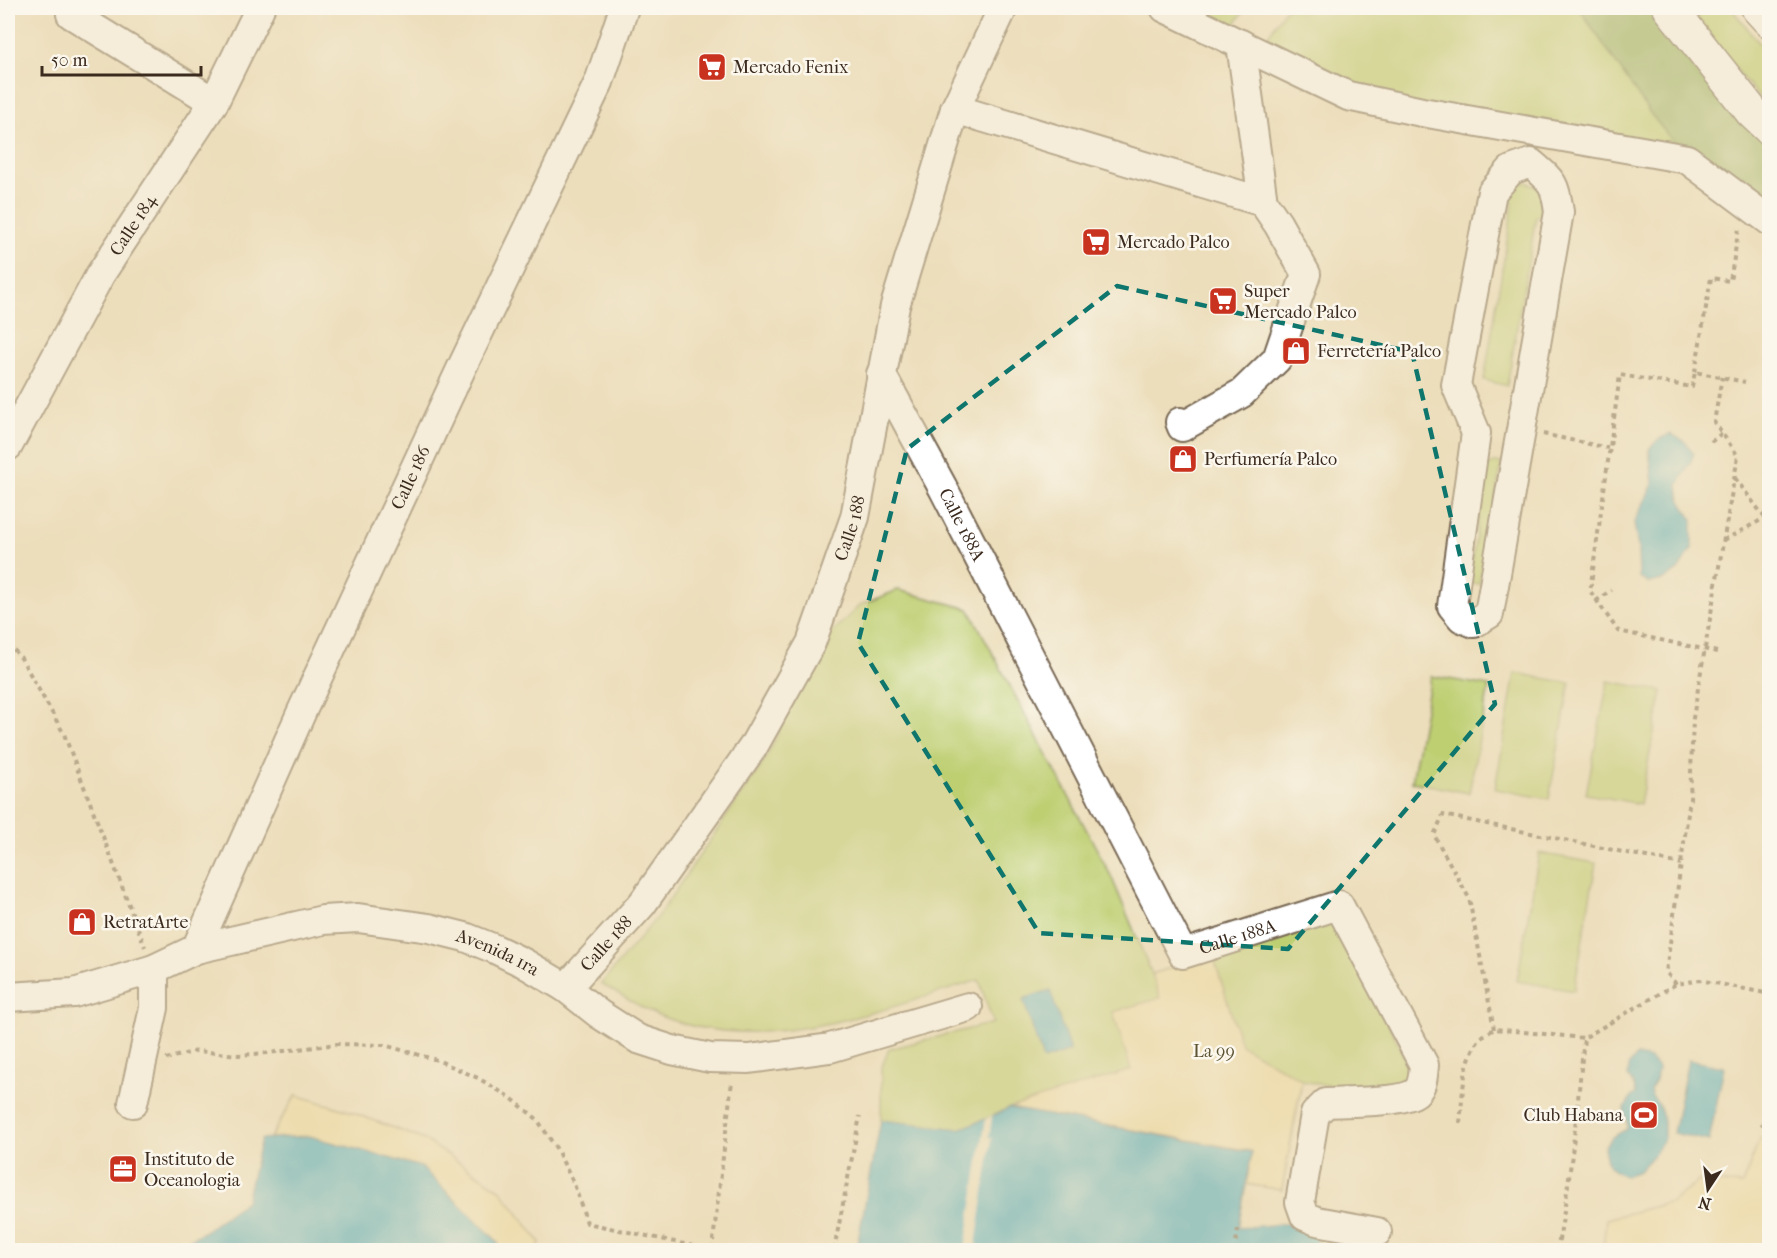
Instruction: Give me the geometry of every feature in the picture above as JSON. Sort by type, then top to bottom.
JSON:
[{"type":"highway","points":[[1670,8],[1752,112],[1770,129]]},
{"type":"highway","points":[[1758,8],[1770,21]]},
{"type":"street","name":"Calle 184","points":[[8,446],[100,274],[214,102],[260,8]]},
{"type":"street","name":"Calle 186","points":[[196,949],[307,700],[462,367],[599,82],[624,8]]},
{"type":"street","name":"Calle 188","points":[[566,988],[642,904],[753,747],[811,643],[855,517],[895,306],[955,109],[1003,8]]},
{"type":"street","points":[[1166,8],[1348,96],[1422,112],[1687,159],[1770,221]]},
{"type":"street","points":[[71,14],[214,102]]},
{"type":"street","points":[[1180,422],[1182,427],[1242,393],[1277,359],[1306,274],[1263,202],[1241,44]]},
{"type":"street","points":[[955,109],[1263,202]]},
{"type":"street","points":[[1531,163],[1536,131]]},
{"type":"street","points":[[1531,163],[1550,180],[1557,194],[1559,212],[1489,614],[1474,623],[1462,618],[1452,606],[1476,434],[1456,385],[1492,192],[1511,170],[1531,163]]},
{"type":"street","name":"Calle 188A","points":[[882,374],[1183,954],[1339,905],[1424,1065],[1422,1083],[1415,1093],[1400,1099],[1326,1103],[1320,1108],[1315,1114],[1300,1202],[1305,1216],[1317,1221],[1377,1232]]},
{"type":"street","points":[[1476,434],[1520,435]]},
{"type":"street","name":"Avenida 1ra","points":[[8,998],[74,993],[154,969],[196,949],[322,920],[358,918],[429,928],[465,937],[524,963],[566,988],[599,1014],[638,1039],[710,1058],[749,1059],[830,1048],[968,1007]]},
{"type":"street","points":[[133,1103],[154,1008],[154,969]]},
{"type":"path","points":[[1716,652],[1618,631],[1590,591],[1608,448],[1620,375],[1692,387],[1711,278],[1730,281],[1743,201]]},
{"type":"path","points":[[1695,372],[1745,382]]},
{"type":"path","points":[[1676,984],[1666,972],[1690,799],[1693,718],[1738,456],[1714,422],[1722,377]]},
{"type":"path","points":[[1711,442],[1722,433]]},
{"type":"path","points":[[1520,435],[1608,448]]},
{"type":"path","points":[[1724,540],[1767,518],[1734,478]]},
{"type":"path","points":[[1596,600],[1611,590]]},
{"type":"path","points":[[8,643],[21,658],[64,734],[154,969]]},
{"type":"path","points":[[1494,1029],[1469,898],[1434,835],[1443,815],[1681,864]]},
{"type":"path","points":[[1460,1123],[1468,1065],[1473,1049],[1483,1035],[1494,1029],[1584,1038],[1676,984],[1700,980],[1770,994]]},
{"type":"path","points":[[1557,1251],[1569,1177],[1584,1038]]},
{"type":"path","points":[[141,1067],[196,1051],[249,1054],[337,1044],[384,1045],[437,1059],[478,1078],[510,1098],[537,1119],[556,1148],[574,1184],[587,1223],[712,1250],[735,1059]]},
{"type":"path","points":[[834,1251],[860,1116]]},
{"type":"path","points":[[1761,1124],[1770,1128]]},
{"type":"path","points":[[1236,1242],[1238,1229]]},
{"type":"highlighted area","points":[[1117,286],[1412,352],[1495,704],[1288,949],[1039,933],[858,643],[907,449]]},
{"type":"green space","points":[[1165,8],[1246,8],[1226,37]]},
{"type":"green space","points":[[1286,8],[1579,8],[1650,113],[1687,159],[1422,112],[1257,52]]},
{"type":"green space","points":[[1579,8],[1670,8],[1769,128],[1769,221],[1687,159],[1650,113]]},
{"type":"green space","points":[[1684,8],[1731,8],[1769,55],[1769,109]]},
{"type":"green space","points":[[1527,182],[1547,194],[1545,214],[1536,217],[1507,386],[1484,380],[1513,204],[1504,192],[1514,184]]},
{"type":"green space","points":[[1496,462],[1502,463],[1479,584],[1469,582],[1486,466]]},
{"type":"green space","name":"La 99","points":[[898,590],[969,609],[1111,876],[1152,974],[1335,913],[1413,1075],[1401,1089],[1343,1088],[1302,1081],[1282,1190],[1246,1184],[1252,1151],[1009,1108],[959,1129],[881,1120],[881,1069],[889,1049],[993,1023],[979,980],[858,1017],[815,1026],[772,1031],[730,1032],[689,1025],[649,1011],[601,984],[658,916],[765,760],[821,643],[860,605]]},
{"type":"green space","points":[[1515,673],[1570,683],[1549,799],[1495,789]]},
{"type":"green space","points":[[1431,676],[1489,686],[1469,793],[1412,782]]},
{"type":"green space","points":[[1608,681],[1662,691],[1640,804],[1586,794]]},
{"type":"green space","points":[[1539,853],[1596,863],[1574,991],[1517,981]]},
{"type":"sand","points":[[1213,955],[1241,1045],[1302,1080],[1282,1190],[1246,1184],[1252,1151],[1009,1108],[1131,1070],[1113,1012],[1160,998],[1152,974]]},
{"type":"sand","points":[[296,1095],[346,1110],[425,1140],[500,1189],[540,1242],[538,1250],[501,1250],[496,1240],[421,1167],[309,1136],[270,1138]]},
{"type":"sand","points":[[1760,1138],[1769,1141],[1769,1250],[1603,1250],[1606,1219],[1672,1202],[1699,1181],[1742,1185]]},
{"type":"water","points":[[1670,434],[1685,441],[1694,454],[1678,485],[1680,499],[1692,519],[1692,549],[1678,570],[1664,580],[1648,583],[1639,577],[1634,523],[1653,484],[1649,449],[1659,439]]},
{"type":"water","points":[[1050,990],[1070,1051],[1043,1060],[1023,999]]},
{"type":"water","name":"Club Habana","points":[[1637,1056],[1650,1059],[1658,1068],[1656,1081],[1650,1090],[1652,1097],[1659,1105],[1664,1121],[1664,1138],[1654,1155],[1639,1171],[1625,1176],[1609,1166],[1604,1147],[1612,1137],[1627,1129],[1624,1110],[1631,1097],[1636,1094],[1628,1077],[1629,1065]]},
{"type":"water","points":[[1688,1060],[1724,1067],[1709,1141],[1673,1133]]},
{"type":"water","points":[[1009,1108],[1252,1152],[1238,1228],[1316,1221],[1317,1250],[856,1250],[881,1120],[959,1129]]},
{"type":"water","points":[[309,1136],[421,1167],[496,1240],[501,1250],[171,1250],[205,1231],[246,1201],[261,1139]]},
{"type":"pier","points":[[992,1115],[989,1137],[992,1138],[975,1250],[965,1250],[986,1119]]},
{"type":"place","name":"Mercado Fenix","points":[[712,67]]},
{"type":"place","name":"Mercado Palco","points":[[1096,242]]},
{"type":"place","name":"Super Mercado Palco","points":[[1223,301]]},
{"type":"place","name":"Ferretería Palco","points":[[1296,351]]},
{"type":"place","name":"Perfumería Palco","points":[[1183,459]]},
{"type":"place","name":"RetratArte","points":[[82,922]]},
{"type":"place","name":"Club Habana","points":[[1644,1115]]},
{"type":"place","name":"Instituto de Oceanologia","points":[[123,1169]]}]
